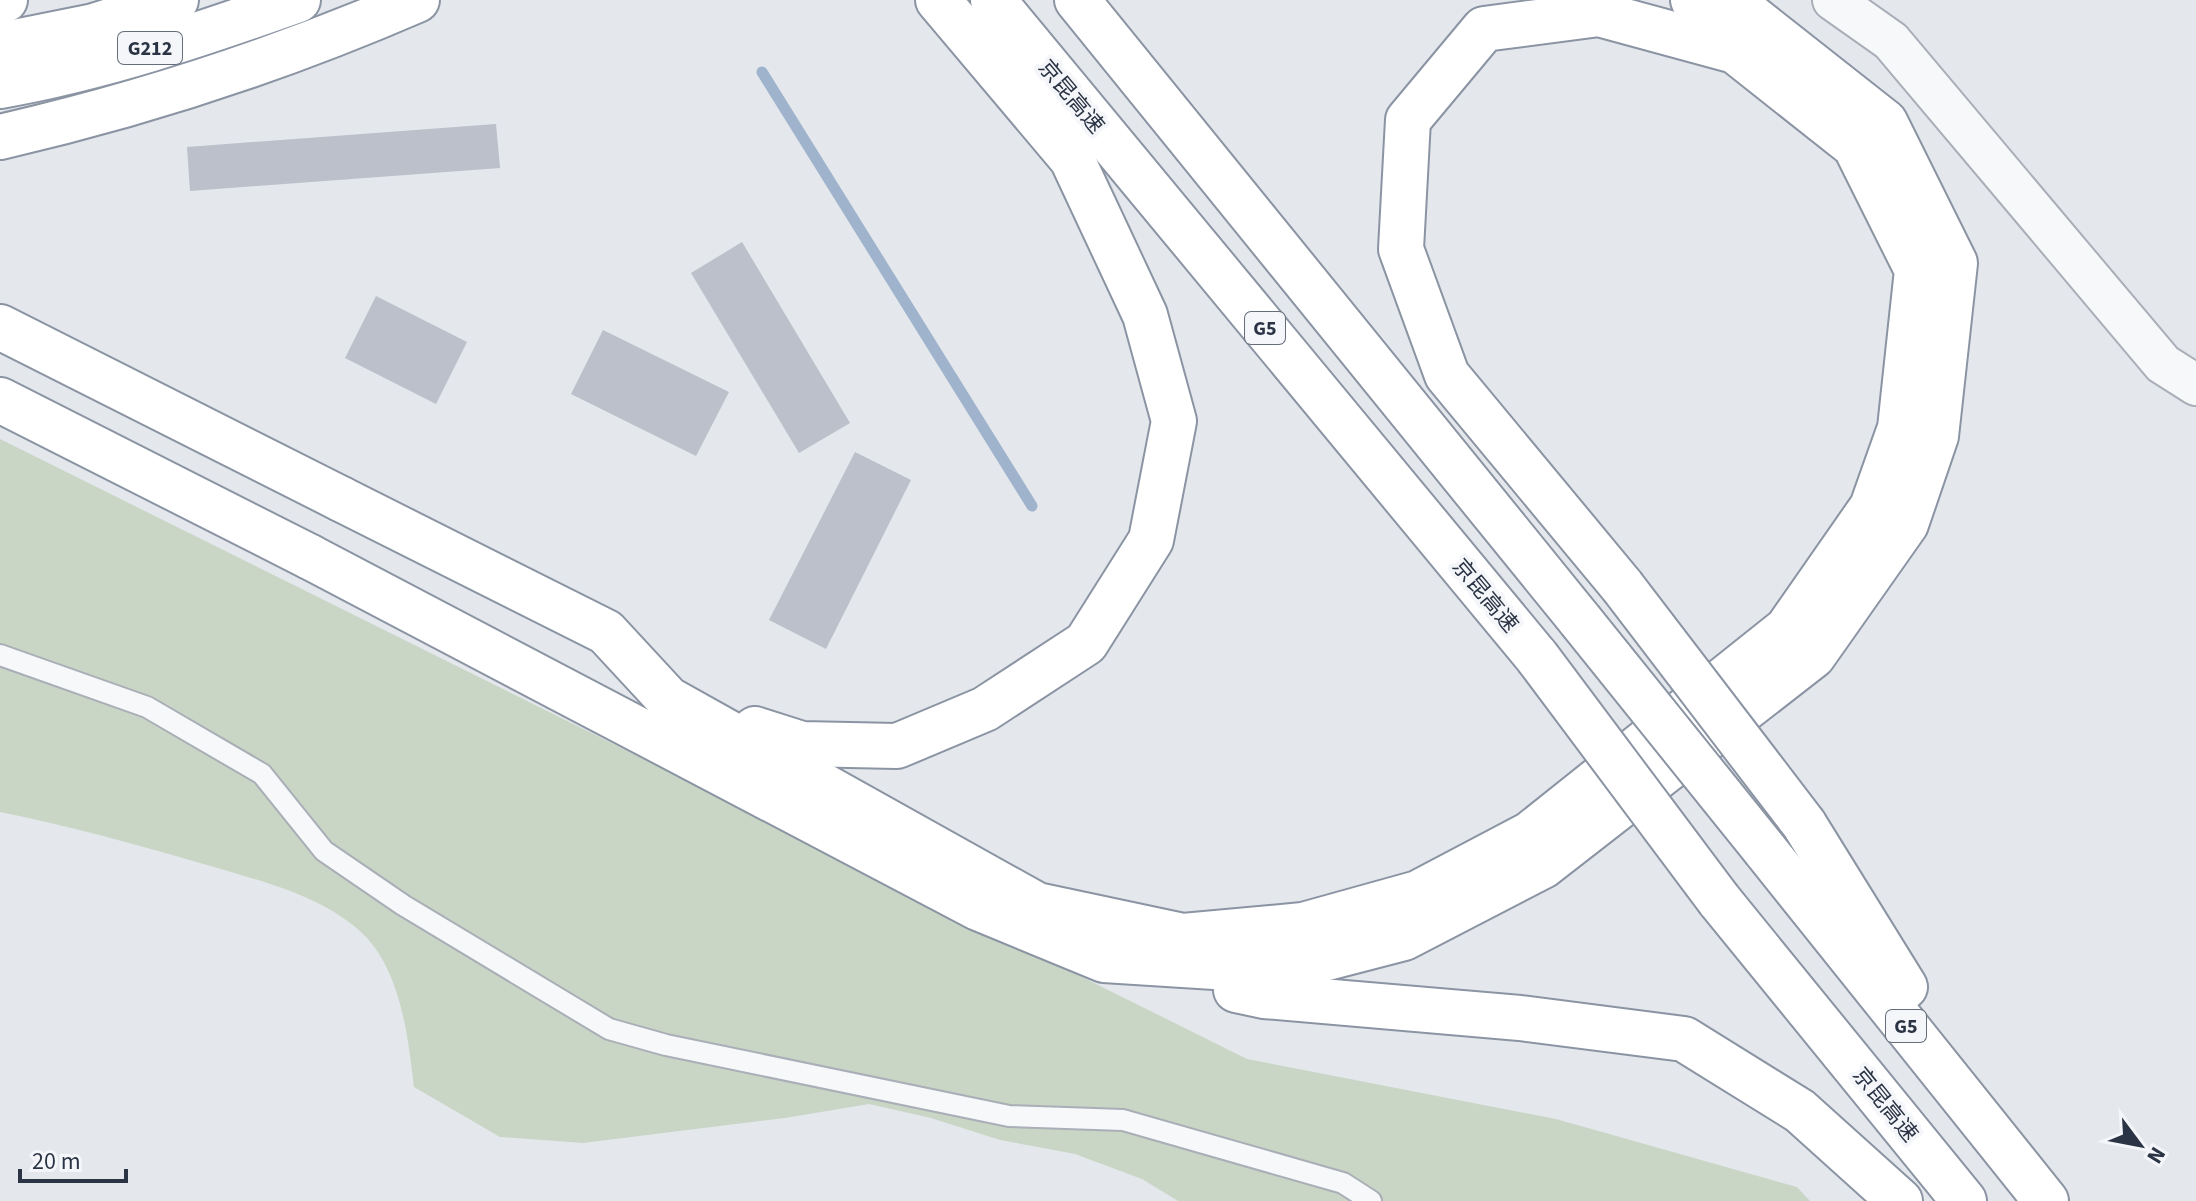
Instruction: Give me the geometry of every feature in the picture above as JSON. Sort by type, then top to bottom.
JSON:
[{"type":"highway","name":"G212","points":[[0,45],[94,26],[176,0]]},
{"type":"highway","name":"G212","points":[[0,86],[47,78],[203,34],[298,0]]},
{"type":"highway","points":[[0,137],[175,92],[266,62],[417,0]]},
{"type":"highway","points":[[668,699],[802,744],[897,746],[985,709],[1086,643],[1151,540],[1174,421],[1145,315],[1072,159],[938,0]]},
{"type":"highway","name":"京昆高速","points":[[993,0],[1537,657],[1719,900],[1964,1201]]},
{"type":"highway","name":"G5","points":[[1077,0],[2046,1201]]},
{"type":"highway","points":[[1104,960],[1277,971],[1404,938],[1543,866],[1813,656],[1906,524],[1936,436],[1955,263],[1885,122],[1753,18],[1693,0]]},
{"type":"highway","points":[[0,327],[606,632],[668,699],[1037,905],[1183,936],[1303,925],[1418,893],[1530,834],[1787,629],[1872,507],[1900,428],[1917,270],[1855,146],[1735,51],[1599,14],[1484,29],[1408,120],[1401,249],[1447,375],[1622,586],[1804,824],[2014,1162]]},
{"type":"highway","points":[[0,400],[310,557],[978,908],[1104,960],[1264,996],[1520,1018],[1684,1039],[1800,1111],[1900,1201]]},
{"type":"street","points":[[1833,0],[1891,41],[2163,364],[2196,385]]},
{"type":"lane","points":[[0,655],[147,707],[262,774],[324,851],[403,905],[609,1029],[666,1045],[1009,1116],[1123,1120],[1343,1183],[1371,1201]]},
{"type":"green space","points":[[0,439],[1247,1059],[1556,1119],[1797,1187],[1810,1201],[1178,1201],[1142,1179],[1075,1154],[1000,1140],[931,1118],[869,1104],[785,1118],[583,1143],[500,1137],[414,1087],[405,1026],[394,985],[376,949],[347,920],[310,899],[248,877],[104,836],[0,812]]},
{"type":"building","points":[[496,124],[500,168],[190,191],[187,147]]},
{"type":"building","points":[[742,242],[850,423],[799,453],[691,273]]},
{"type":"building","points":[[376,296],[467,342],[436,404],[345,358]]},
{"type":"building","points":[[603,330],[729,392],[696,456],[571,394]]},
{"type":"building","points":[[855,452],[911,480],[826,649],[769,620]]},
{"type":"waterway","points":[[762,72],[1032,506]]}]
